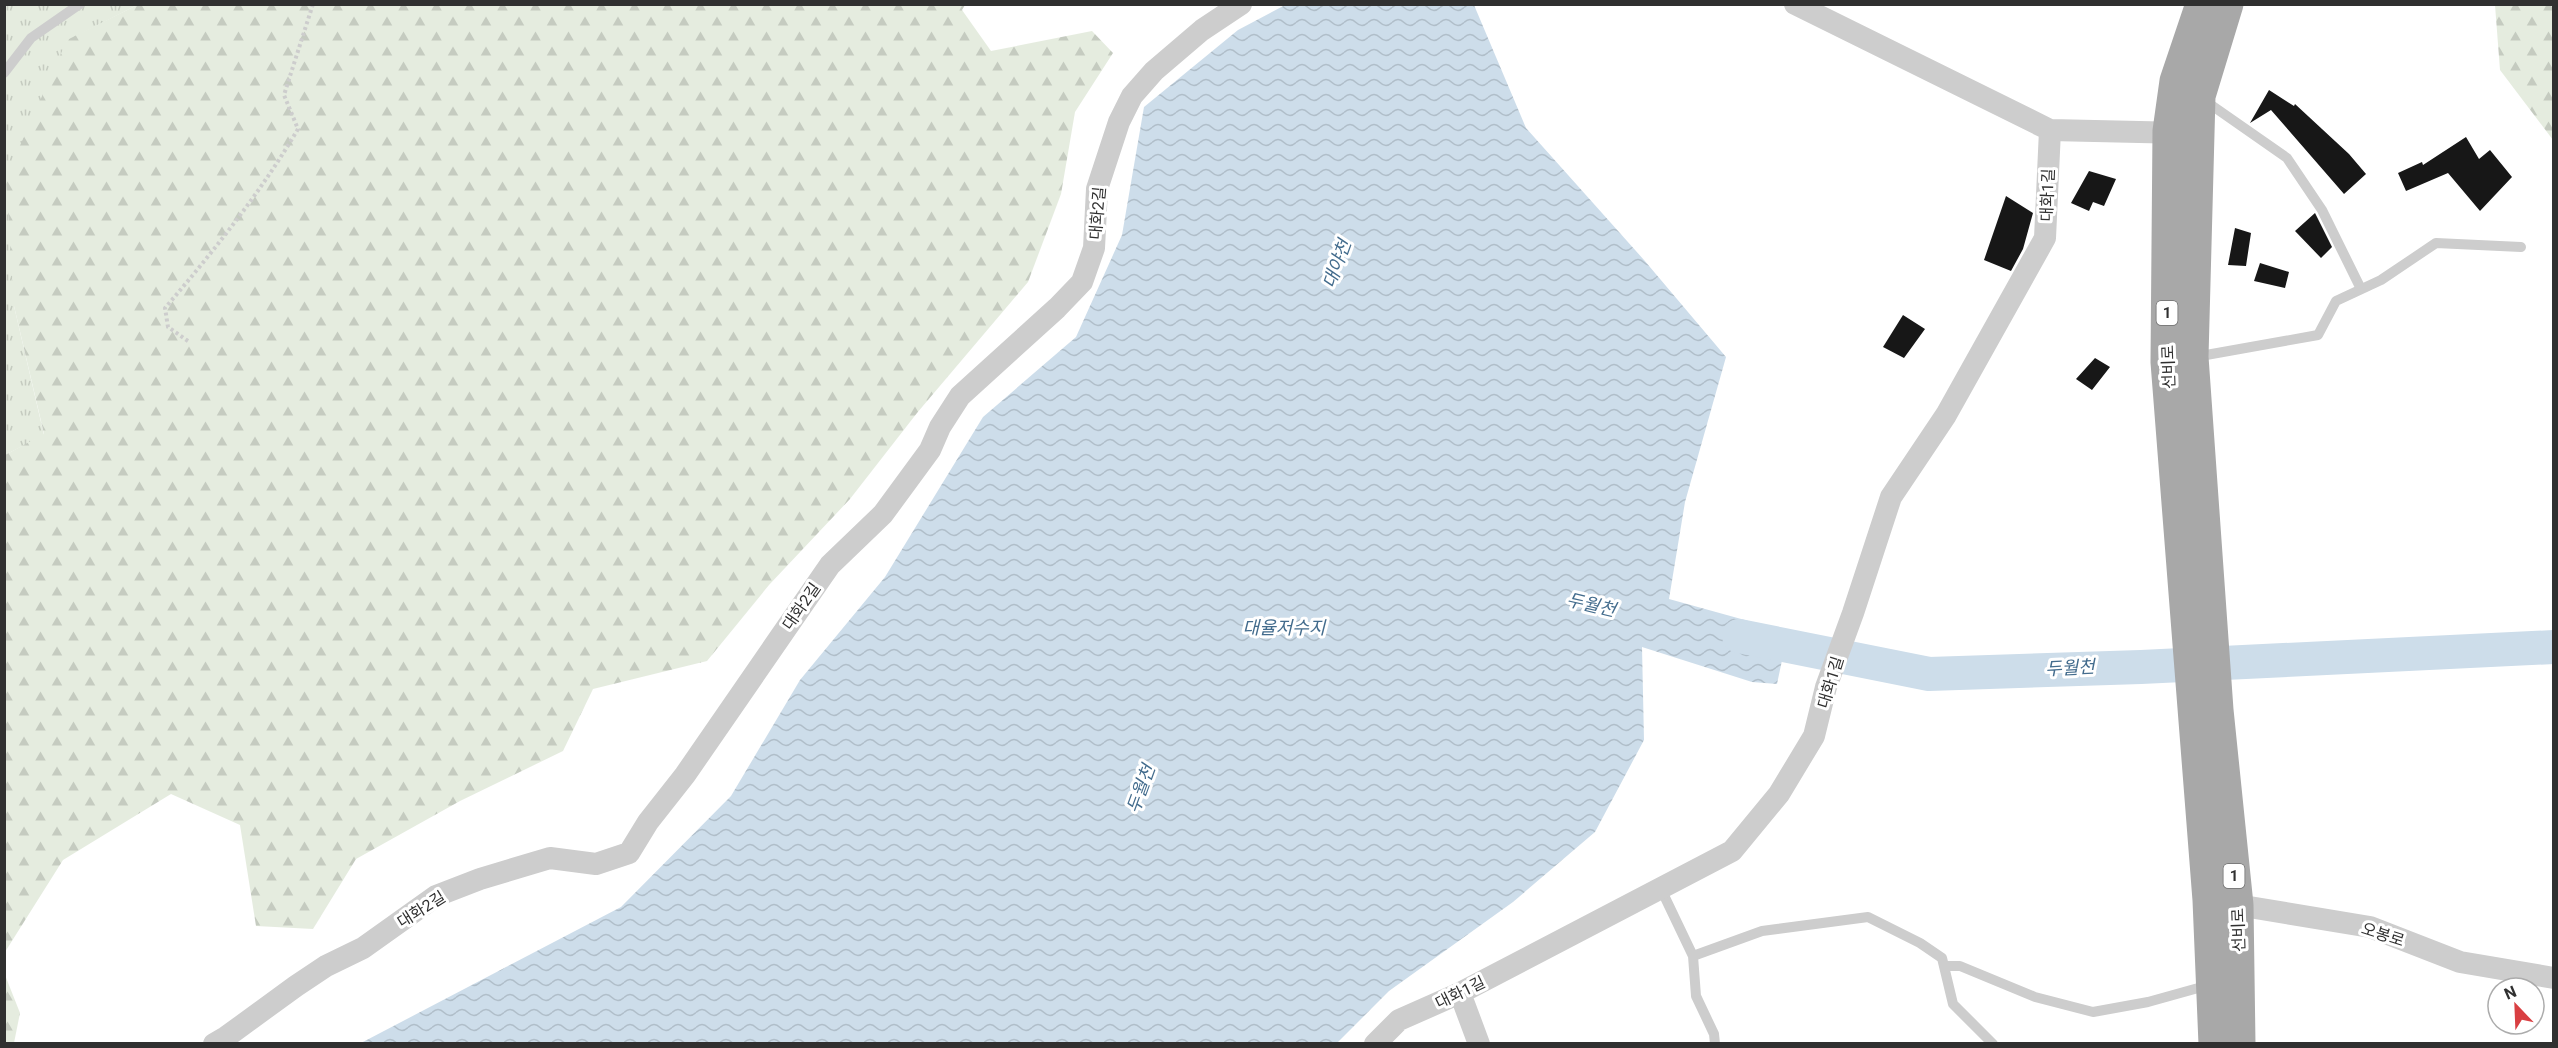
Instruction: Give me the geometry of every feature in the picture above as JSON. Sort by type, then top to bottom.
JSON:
[{"type":"main road","name":"선비로","points":[[2202,4],[2176,81],[2184,133],[2199,625],[2223,903],[2239,1044]]},
{"type":"main road","name":"선비로","points":[[2199,625],[2166,362],[2184,133],[2199,96],[2227,4]]},
{"type":"main road","name":"선비로","points":[[2215,1044],[2212,984],[2223,903]]},
{"type":"street","name":"대화2길","points":[[213,1044],[316,973],[363,948],[436,896],[489,876],[550,858],[596,864],[629,854],[648,822],[685,775],[830,565],[882,514],[930,450],[940,427],[960,396],[1057,308],[1082,282],[1094,249],[1097,189],[1119,122],[1132,96],[1154,71],[1194,37],[1240,4]]},
{"type":"street","points":[[1795,4],[2050,130],[2184,133]]},
{"type":"street","name":"대화1길","points":[[1376,1044],[1399,1020],[1460,993],[1732,851],[1779,794],[1814,736],[1826,687],[1853,614],[1891,497],[1946,415],[2045,238],[2050,130]]},
{"type":"street","name":"오봉로","points":[[2223,903],[2370,927],[2460,962],[2553,978]]},
{"type":"street","points":[[1460,993],[1479,1044]]},
{"type":"lane","points":[[4,74],[32,38],[80,4]]},
{"type":"lane","points":[[2199,96],[2288,158],[2322,210],[2361,290]]},
{"type":"lane","name":"선비로","points":[[2192,357],[2318,335],[2336,301],[2381,280],[2436,243],[2521,247]]},
{"type":"lane","points":[[1660,887],[1693,957],[1696,996],[1714,1034],[1715,1044]]},
{"type":"lane","points":[[1693,957],[1761,931],[1868,917],[1920,943],[1942,958],[1953,1004],[1994,1044]]},
{"type":"lane","points":[[1944,966],[1960,966],[2035,997],[2093,1012],[2148,1002],[2212,984]]},
{"type":"path","points":[[189,341],[168,327],[165,308],[194,275],[283,155],[298,129],[284,96],[313,4]]},
{"type":"green space","points":[[5,5],[137,5],[67,41],[14,306],[44,435],[5,455]]},
{"type":"green space","points":[[137,5],[965,5],[962,10],[991,51],[1092,31],[1113,53],[1075,112],[1061,194],[1028,282],[917,413],[850,499],[769,585],[707,661],[593,689],[563,751],[460,801],[356,859],[313,929],[256,926],[240,825],[171,794],[63,860],[5,952],[5,455],[44,434],[14,306],[6,177],[67,40]]},
{"type":"green space","points":[[2495,5],[2553,5],[2553,140],[2500,70]]},
{"type":"green space","points":[[5,975],[20,1013],[14,1043],[5,1043]]},
{"type":"water","name":"대율저수지","points":[[1287,4],[1474,5],[1526,128],[1644,260],[1726,357],[1685,502],[1669,599],[1788,632],[1777,684],[1752,682],[1642,647],[1644,740],[1595,832],[1513,902],[1389,991],[1337,1043],[361,1043],[621,907],[731,796],[800,680],[885,577],[983,417],[1076,337],[1122,235],[1144,107],[1238,30]]},
{"type":"building","points":[[2269,90],[2294,106],[2295,104],[2349,154],[2366,174],[2344,194],[2271,110],[2250,123]]},
{"type":"building","points":[[2466,137],[2479,159],[2490,150],[2512,177],[2480,211],[2448,173],[2406,191],[2398,173],[2422,162],[2423,165]]},
{"type":"building","points":[[2089,171],[2116,179],[2104,206],[2093,202],[2089,211],[2071,203]]},
{"type":"building","points":[[2006,196],[2033,213],[2023,249],[2011,271],[1984,260]]},
{"type":"building","points":[[2315,213],[2332,247],[2321,258],[2295,231]]},
{"type":"building","points":[[2235,228],[2251,233],[2246,266],[2228,265]]},
{"type":"building","points":[[2260,263],[2289,272],[2285,288],[2254,281]]},
{"type":"building","points":[[1903,315],[1925,329],[1904,358],[1883,347]]},
{"type":"building","points":[[2095,358],[2110,367],[2092,390],[2076,379]]},
{"type":"waterway","name":"두월천","points":[[1739,636],[1929,674],[2141,667],[2554,647]]},
{"type":"water label","name":"대야천","points":[[1337,264]]}]
